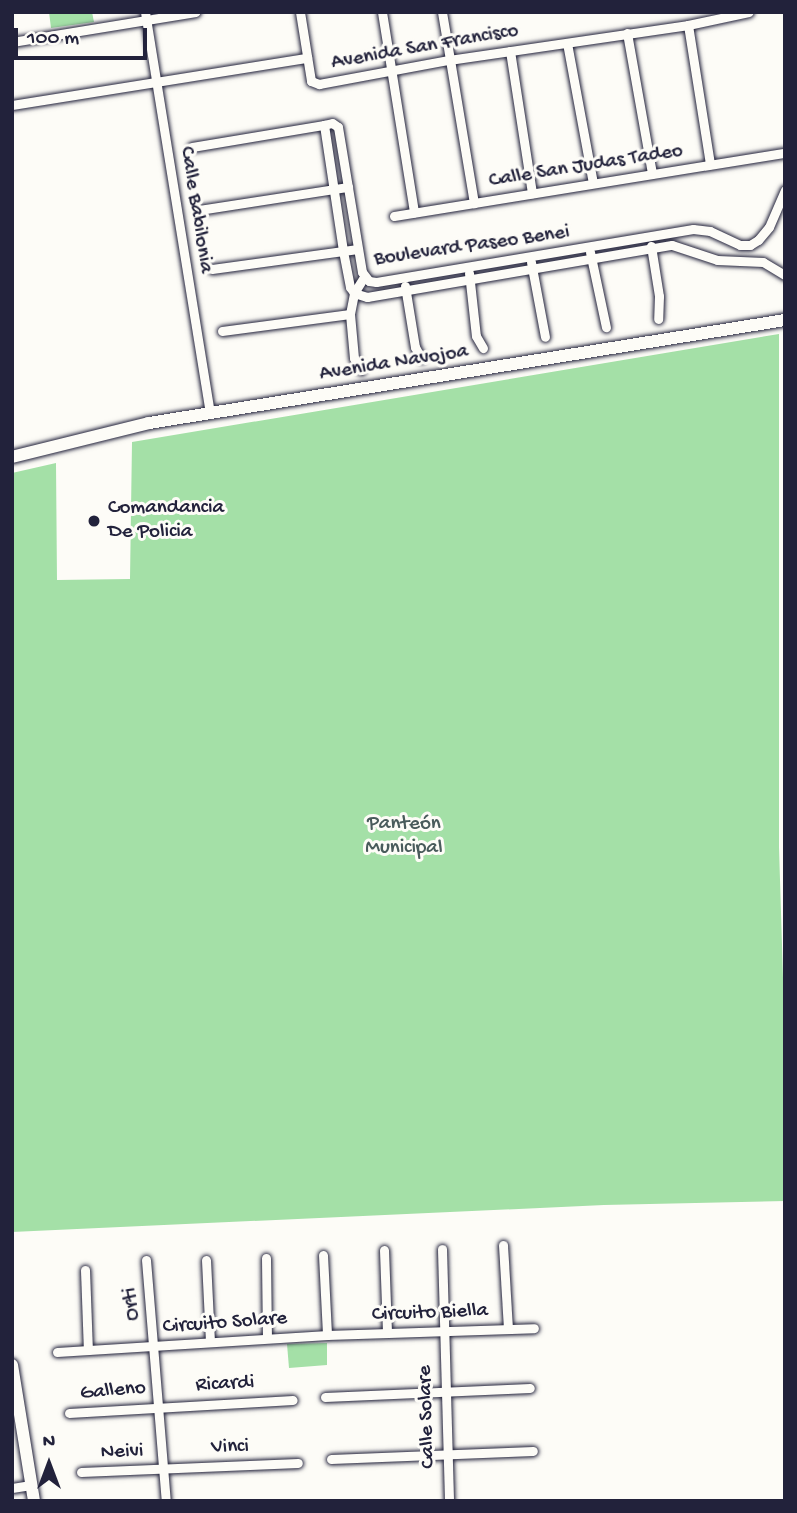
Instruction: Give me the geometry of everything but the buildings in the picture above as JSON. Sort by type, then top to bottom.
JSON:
[{"type":"street","points":[[12,42],[146,16],[196,12]]},
{"type":"street","points":[[300,12],[307,58]]},
{"type":"street","points":[[382,12],[414,212]]},
{"type":"street","points":[[442,12],[474,203]]},
{"type":"street","name":"Avenida San Francisco","points":[[12,104],[307,58],[314,84],[449,60],[688,25],[749,12]]},
{"type":"street","name":"Calle Babilonia","points":[[146,16],[210,414]]},
{"type":"street","points":[[688,25],[710,164]]},
{"type":"street","points":[[627,33],[652,174]]},
{"type":"street","points":[[567,43],[593,183]]},
{"type":"street","points":[[510,51],[532,193]]},
{"type":"street","name":"Boulevard Paseo Benei","points":[[754,243],[740,245],[701,229],[589,247],[531,262],[470,279],[367,297],[354,293],[350,287],[324,125],[332,123],[338,127],[364,277],[376,282],[468,268],[531,262],[591,258],[677,245],[717,260],[753,260],[772,266],[785,275]]},
{"type":"street","points":[[192,148],[324,125]]},
{"type":"street","name":"Calle San Judas Tadeo","points":[[394,216],[785,153]]},
{"type":"street","points":[[199,210],[348,187]]},
{"type":"street","points":[[753,260],[754,243],[775,217],[785,190]]},
{"type":"street","points":[[650,237],[659,296],[658,319]]},
{"type":"street","points":[[589,247],[606,327]]},
{"type":"street","points":[[212,269],[358,249]]},
{"type":"street","points":[[531,262],[545,337]]},
{"type":"street","points":[[468,268],[476,337],[483,348]]},
{"type":"street","points":[[361,370],[354,358],[351,314],[354,293],[364,277]]},
{"type":"street","points":[[403,278],[415,347],[421,358]]},
{"type":"street","points":[[222,331],[351,314]]},
{"type":"street","name":"Avenida Navojoa","points":[[12,457],[149,423],[785,320]]},
{"type":"street","points":[[503,1245],[508,1329]]},
{"type":"street","name":"Calle Solare","points":[[442,1248],[449,1501]]},
{"type":"street","points":[[384,1250],[387,1333]]},
{"type":"street","points":[[323,1255],[327,1335]]},
{"type":"street","points":[[266,1258],[267,1338]]},
{"type":"street","points":[[206,1259],[210,1342]]},
{"type":"street","name":"Orti","points":[[146,1260],[154,1345]]},
{"type":"street","points":[[85,1270],[88,1350]]},
{"type":"street","name":"Circuito Biella","points":[[327,1335],[534,1328]]},
{"type":"street","name":"Circuito Solare","points":[[166,1501],[154,1345],[327,1335]]},
{"type":"street","points":[[57,1352],[154,1345]]},
{"type":"street","points":[[12,1366],[17,1425],[34,1501]]},
{"type":"street","points":[[325,1397],[530,1388]]},
{"type":"street","name":"Ricardi","points":[[160,1406],[293,1400]]},
{"type":"street","name":"Galleno","points":[[69,1413],[160,1406]]},
{"type":"street","points":[[331,1459],[533,1451]]},
{"type":"street","name":"Vinci","points":[[163,1469],[298,1463]]},
{"type":"street","name":"Neivi","points":[[81,1472],[163,1469]]},
{"type":"street","points":[[12,1488],[32,1485]]},
{"type":"green space","points":[[49,12],[92,12],[94,22],[51,28]]},
{"type":"green space","name":"Panteón Municipal","points":[[779,334],[779,847],[785,1043],[785,1201],[604,1205],[12,1232],[12,473],[56,463],[57,580],[130,579],[132,442]]},
{"type":"green space","points":[[327,1343],[327,1365],[289,1368],[287,1344]]},
{"type":"place","name":"Comandancia De Policia","points":[[94,521]]}]
